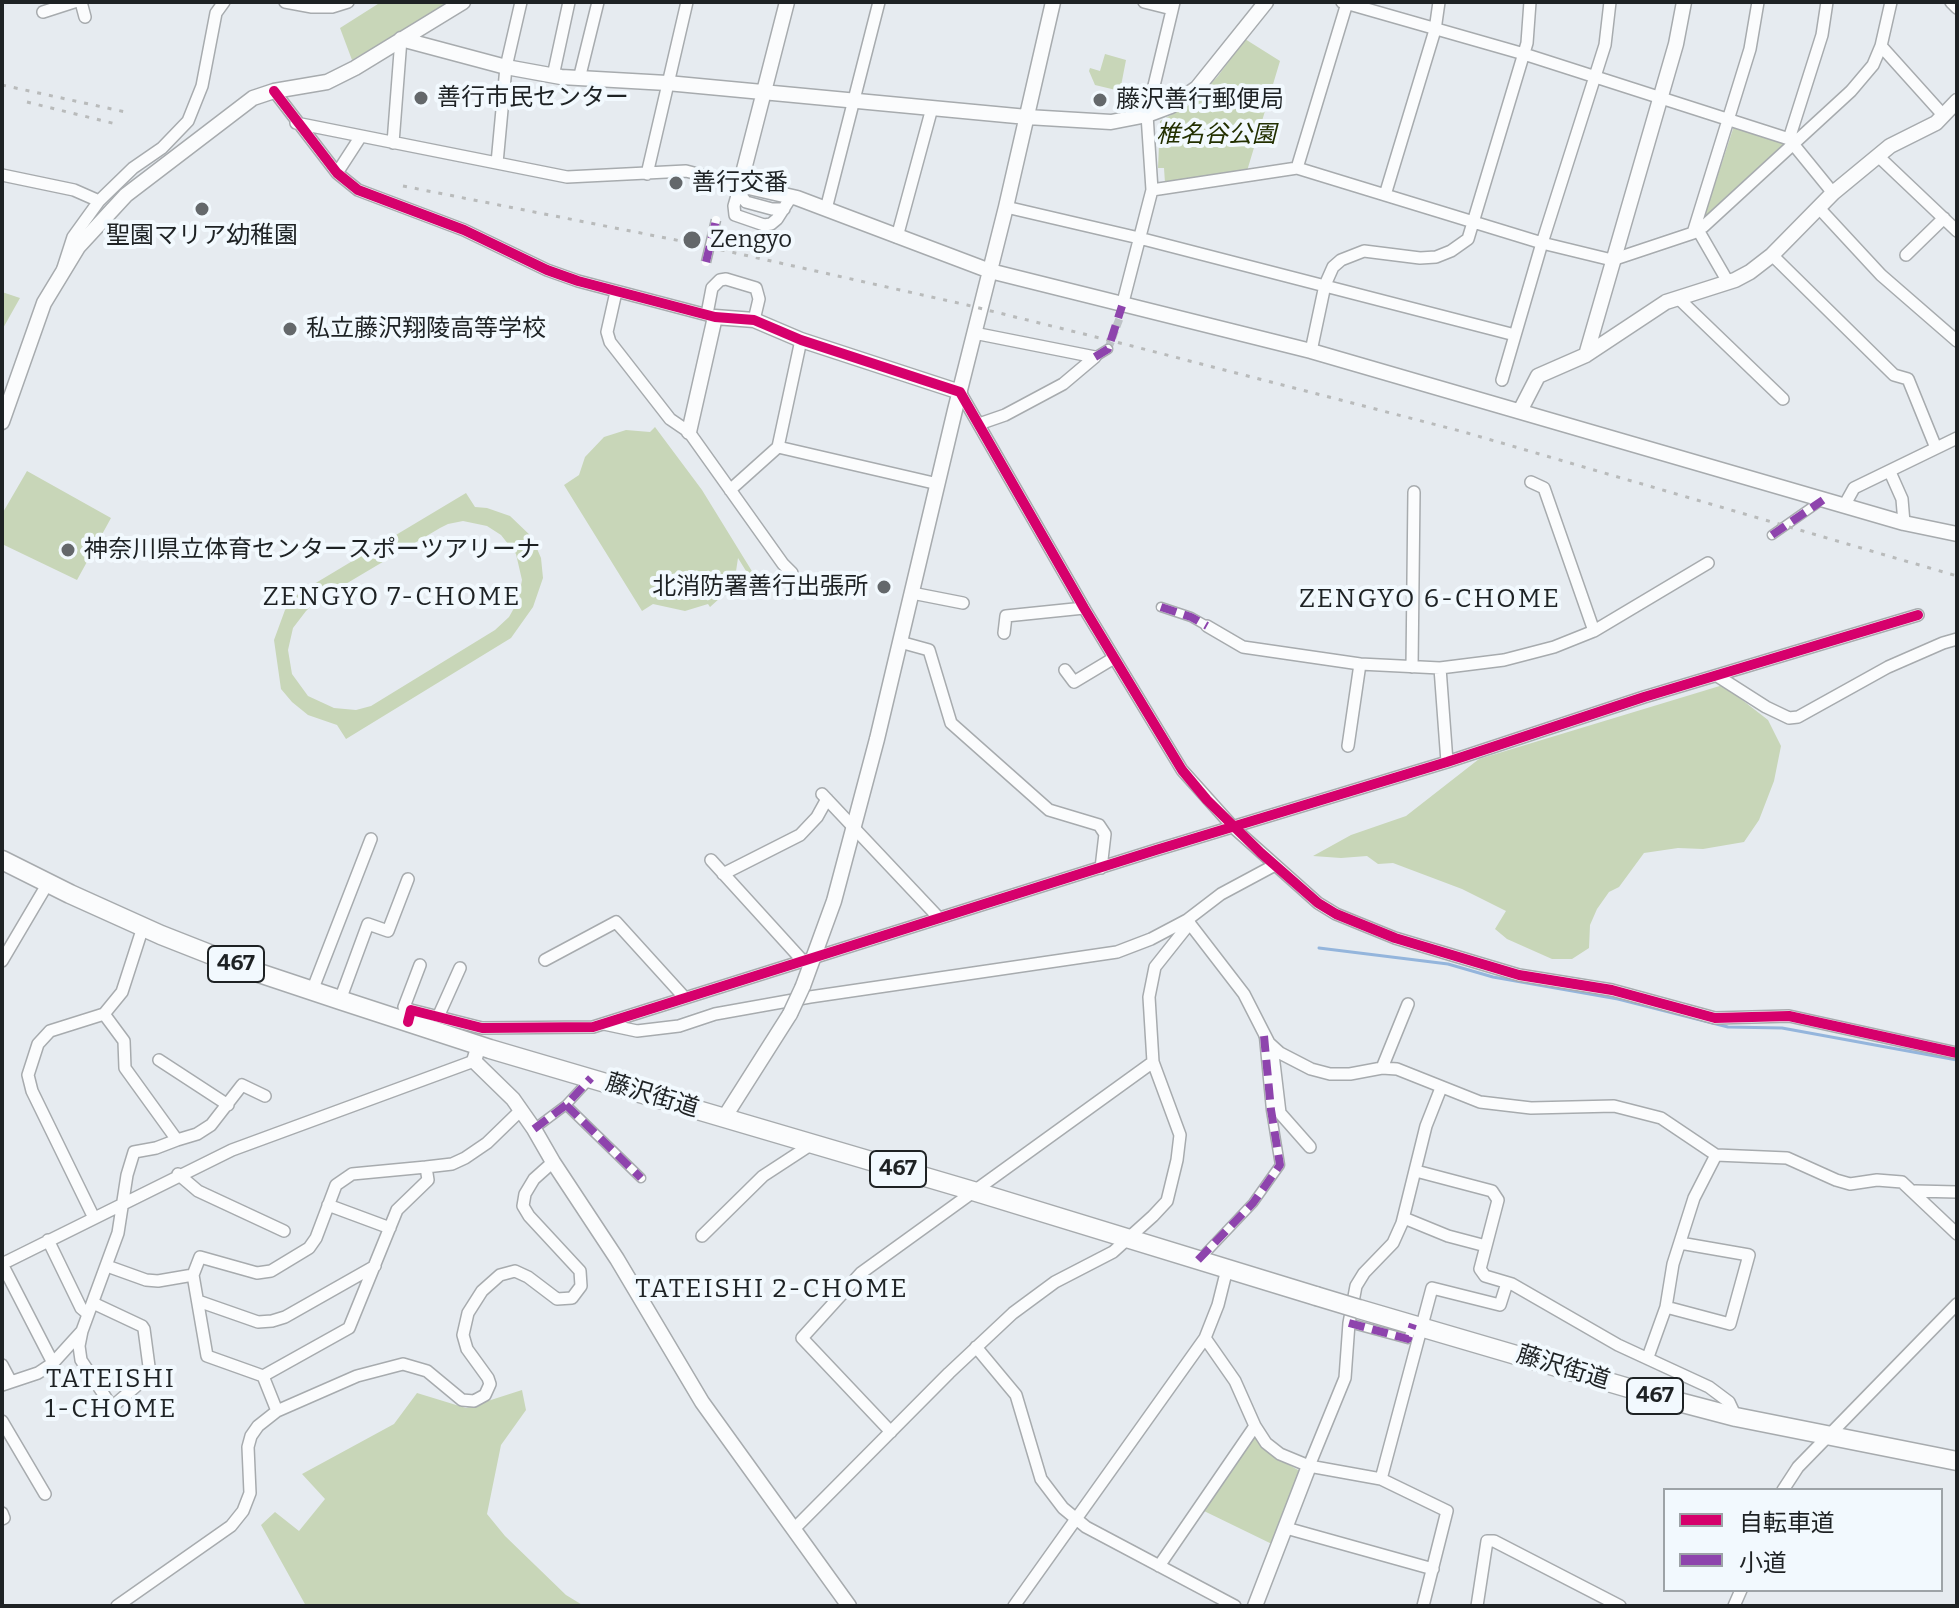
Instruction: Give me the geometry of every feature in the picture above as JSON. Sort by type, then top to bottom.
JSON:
[{"type":"highway","name":"藤沢街道","points":[[2,860],[143,927],[312,991],[409,1016],[477,1053],[591,1078],[973,1191],[1316,1296],[1354,1316],[1417,1325],[1736,1417],[1957,1461]]},
{"type":"street","points":[[43,12],[74,2]]},
{"type":"street","points":[[81,2],[85,17]]},
{"type":"street","points":[[63,268],[73,237],[99,201],[188,121],[202,86],[216,13],[224,2]]},
{"type":"street","points":[[285,2],[312,7],[332,7],[348,2]]},
{"type":"street","points":[[2,422],[31,335],[63,268],[126,195],[241,106],[274,91],[327,82],[463,2]]},
{"type":"street","points":[[497,163],[506,67],[521,2]]},
{"type":"street","points":[[553,76],[569,2]]},
{"type":"street","points":[[579,79],[598,2]]},
{"type":"street","points":[[647,174],[687,2]]},
{"type":"street","points":[[787,2],[734,206],[735,215],[771,224],[788,203]]},
{"type":"street","points":[[826,209],[879,2]]},
{"type":"street","points":[[724,1118],[790,1014],[803,986],[808,959],[834,901],[912,593],[1053,2]]},
{"type":"street","points":[[1121,311],[1152,190],[1147,115],[1173,5],[1144,2]]},
{"type":"street","points":[[401,39],[553,76],[1111,122],[1147,115],[1171,106],[1197,88],[1266,2]]},
{"type":"street","points":[[1385,195],[1435,30],[1439,2]]},
{"type":"street","points":[[1311,351],[1325,285],[1333,267],[1341,260],[1364,251],[1436,257],[1468,239],[1524,54],[1530,25],[1530,2]]},
{"type":"street","points":[[1502,380],[1605,45],[1610,2]]},
{"type":"street","points":[[1586,355],[1661,98],[1684,2]]},
{"type":"street","points":[[1728,282],[1696,231],[1750,49],[1758,2]]},
{"type":"street","points":[[1792,141],[1822,35],[1827,2]]},
{"type":"street","points":[[1152,190],[1297,168],[1542,243],[1612,260],[1696,231],[1864,78],[1881,46],[1891,2]]},
{"type":"street","points":[[1951,2],[1957,8]]},
{"type":"street","points":[[1297,168],[1344,3],[1524,54],[1730,118],[1792,141],[1833,193]]},
{"type":"street","points":[[393,143],[401,39]]},
{"type":"street","points":[[1881,46],[1944,116]]},
{"type":"street","points":[[274,91],[337,173],[371,196],[464,230],[547,270],[616,292],[711,316],[754,320],[801,340],[960,392],[1084,608],[1182,770],[1234,828],[1318,903],[1336,914],[1395,938],[1489,968],[1612,990],[1715,1018],[1789,1016],[1957,1053]]},
{"type":"street","points":[[1520,411],[1538,376],[1586,355],[1652,310],[1750,272],[1772,255],[1833,193],[1904,138],[1936,123],[1957,101]]},
{"type":"street","points":[[897,237],[932,108]]},
{"type":"street","points":[[296,123],[567,177],[686,171],[788,203],[826,209],[990,271],[1121,311],[1311,351],[1904,523],[1957,534]]},
{"type":"street","points":[[337,173],[361,136]]},
{"type":"street","points":[[1878,156],[1957,231]]},
{"type":"street","points":[[2,175],[74,190],[99,201]]},
{"type":"street","points":[[1006,207],[1515,335]]},
{"type":"street","points":[[1818,207],[1881,275],[1957,341]]},
{"type":"street","points":[[1906,255],[1944,218]]},
{"type":"street","points":[[706,262],[716,220]]},
{"type":"street","points":[[1772,255],[1894,375],[1908,379],[1936,448]]},
{"type":"street","points":[[689,432],[711,316],[712,288],[720,280],[726,279],[756,288],[759,299],[754,320]]},
{"type":"street","points":[[616,292],[607,332],[610,342],[670,419],[689,432],[792,573]]},
{"type":"street","points":[[1679,299],[1783,399]]},
{"type":"street","points":[[974,333],[1095,357]]},
{"type":"street","points":[[730,490],[778,447],[801,340]]},
{"type":"street","points":[[979,424],[1005,415],[1063,384],[1108,349]]},
{"type":"street","points":[[1844,506],[1854,488],[1957,438]]},
{"type":"street","points":[[778,447],[938,484]]},
{"type":"street","points":[[1890,472],[1902,499],[1904,523]]},
{"type":"street","points":[[1531,482],[1544,488],[1594,631]]},
{"type":"street","points":[[1412,667],[1414,492]]},
{"type":"street","points":[[1772,535],[1823,500]]},
{"type":"street","points":[[1161,607],[1191,617],[1243,647],[1360,664],[1440,668],[1504,660],[1554,647],[1594,631],[1708,563]]},
{"type":"street","points":[[912,593],[963,603]]},
{"type":"street","points":[[1004,633],[1006,616],[1084,608]]},
{"type":"street","points":[[420,965],[404,1007],[409,1016],[438,1017],[482,1028],[593,1027],[1447,762],[1644,697],[1918,615]]},
{"type":"street","points":[[1719,677],[1766,707],[1789,718],[1798,717],[1888,667],[1957,640]]},
{"type":"street","points":[[900,642],[929,650],[951,723],[1049,810],[1099,825],[1105,834],[1101,868]]},
{"type":"street","points":[[1065,670],[1074,682],[1114,658]]},
{"type":"street","points":[[1348,746],[1360,664]]},
{"type":"street","points":[[1440,668],[1447,762]]},
{"type":"street","points":[[723,874],[800,835],[817,817],[824,796],[939,918]]},
{"type":"street","points":[[312,991],[371,839]]},
{"type":"street","points":[[711,860],[808,959]]},
{"type":"street","points":[[794,1529],[1013,1313],[1067,1275],[1113,1252],[1167,1201],[1179,1146],[1178,1125],[1161,1089],[1153,1062],[1149,997],[1152,978],[1161,958],[1189,922],[1221,894],[1275,865]]},
{"type":"street","points":[[340,1000],[368,924],[388,931],[408,879]]},
{"type":"street","points":[[3,955],[48,883]]},
{"type":"street","points":[[545,960],[616,922],[685,998]]},
{"type":"street","points":[[604,1024],[637,1031],[679,1026],[715,1014],[797,999],[1117,952],[1189,922]]},
{"type":"street","points":[[1189,922],[1244,994],[1268,1041],[1280,1113],[1310,1147]]},
{"type":"street","points":[[94,1218],[32,1091],[28,1075],[38,1044],[50,1031],[104,1014],[122,992],[143,927]]},
{"type":"street","points":[[438,1017],[460,968]]},
{"type":"street","points":[[1382,1068],[1408,1004]]},
{"type":"street","points":[[104,1014],[124,1041],[125,1068],[177,1140]]},
{"type":"street","points":[[1268,1041],[1311,1069],[1330,1074],[1382,1068],[1417,1075],[1441,1088],[1480,1102],[1508,1106],[1614,1106],[1661,1118],[1716,1155],[1787,1158],[1850,1184],[1877,1180],[1902,1182],[1957,1234]]},
{"type":"street","points":[[1198,1260],[1253,1203],[1280,1165],[1271,1110],[1268,1041]]},
{"type":"street","points":[[53,1363],[2,1264],[178,1174],[232,1150],[477,1053],[534,1129],[617,1259],[702,1402],[849,1606]]},
{"type":"street","points":[[159,1060],[228,1105]]},
{"type":"street","points":[[891,1432],[802,1338],[861,1273],[1153,1062]]},
{"type":"street","points":[[534,1129],[566,1105],[591,1078]]},
{"type":"street","points":[[48,1240],[81,1308],[90,1309],[142,1326],[144,1329],[150,1374],[112,1407],[81,1360],[79,1346],[82,1331],[90,1309],[107,1266],[118,1233],[127,1175],[134,1152],[197,1134],[211,1125],[242,1085],[265,1096]]},
{"type":"street","points":[[1255,1606],[1345,1378],[1356,1286],[1364,1273],[1393,1243],[1404,1218],[1426,1126],[1441,1088]]},
{"type":"street","points":[[566,1105],[641,1178]]},
{"type":"street","points":[[277,1411],[263,1376],[207,1356],[193,1275],[200,1257],[257,1273],[279,1267],[309,1248],[316,1238],[336,1185],[352,1174],[452,1164],[487,1143],[521,1110]]},
{"type":"street","points":[[702,1236],[763,1176],[812,1144]]},
{"type":"street","points":[[1648,1357],[1666,1307],[1694,1198],[1716,1155]]},
{"type":"street","points":[[117,1606],[231,1526],[243,1511],[250,1493],[248,1447],[251,1436],[277,1411],[357,1376],[403,1364],[427,1371],[462,1400],[474,1401],[485,1395],[490,1384],[488,1378],[467,1349],[463,1335],[468,1313],[482,1291],[500,1275],[515,1271],[557,1299],[572,1298],[581,1286],[580,1271],[523,1206],[525,1194],[534,1179],[553,1162]]},
{"type":"street","points":[[263,1376],[349,1328],[397,1210],[428,1180],[426,1167]]},
{"type":"street","points":[[1416,1171],[1492,1191],[1498,1200],[1480,1269],[1485,1276],[1507,1283],[1618,1345],[1709,1387],[1729,1402],[1736,1417]]},
{"type":"street","points":[[178,1174],[198,1191],[284,1231]]},
{"type":"street","points":[[1915,1191],[1957,1192]]},
{"type":"street","points":[[328,1205],[390,1228]]},
{"type":"street","points":[[1404,1218],[1448,1236],[1486,1246]]},
{"type":"street","points":[[1666,1307],[1730,1324],[1749,1255],[1680,1243]]},
{"type":"street","points":[[107,1266],[146,1280],[193,1275]]},
{"type":"street","points":[[198,1301],[258,1322],[272,1321],[285,1317],[375,1266]]},
{"type":"street","points":[[1014,1606],[1205,1338],[1227,1269]]},
{"type":"street","points":[[1381,1479],[1417,1325],[1432,1288],[1500,1305],[1507,1283]]},
{"type":"street","points":[[1784,1488],[1798,1467],[1956,1305]]},
{"type":"street","points":[[2,1365],[6,1384],[38,1373],[53,1363],[82,1331]]},
{"type":"street","points":[[1205,1338],[1235,1381],[1255,1426],[1273,1449],[1309,1466],[1381,1479],[1447,1511],[1423,1606]]},
{"type":"street","points":[[976,1347],[1016,1395],[1041,1479],[1047,1491],[1075,1521],[1235,1606]]},
{"type":"street","points":[[2,1421],[45,1494]]},
{"type":"street","points":[[1159,1566],[1255,1426]]},
{"type":"street","points":[[1286,1528],[1433,1569]]},
{"type":"street","points":[[1477,1606],[1487,1541],[1494,1541],[1620,1606]]},
{"type":"green space","points":[[381,2],[452,2],[352,60],[340,28]]},
{"type":"green space","name":"椎名谷公園","points":[[1245,39],[1280,61],[1247,171],[1165,183],[1164,168],[1158,168],[1160,121],[1191,104],[1218,76]]},
{"type":"green space","points":[[1105,54],[1126,60],[1120,91],[1095,85],[1089,71],[1090,68],[1100,71]]},
{"type":"green space","points":[[1734,126],[1785,143],[1705,218],[1704,217]]},
{"type":"green space","points":[[2,292],[20,298],[2,330]]},
{"type":"green space","points":[[655,427],[702,490],[758,581],[754,584],[738,558],[735,578],[729,590],[710,607],[708,604],[685,611],[653,604],[642,611],[564,485],[579,475],[585,457],[604,437],[626,430],[650,432]]},
{"type":"green space","points":[[27,471],[111,518],[77,580],[2,544],[2,514]]},
{"type":"green space","points":[[466,493],[475,507],[510,516],[532,537],[541,558],[543,578],[533,607],[511,638],[346,739],[337,725],[308,715],[281,689],[274,640],[285,610],[299,593]],"holes":[[[463,521],[487,526],[501,535],[516,554],[522,580],[518,601],[509,617],[495,630],[371,706],[356,710],[334,708],[308,696],[292,674],[288,650],[293,628],[306,611],[317,601],[448,524]]]},
{"type":"green space","points":[[1723,685],[1768,720],[1781,746],[1774,781],[1759,820],[1744,842],[1703,849],[1678,848],[1644,853],[1619,887],[1609,892],[1597,909],[1590,925],[1589,948],[1572,959],[1552,959],[1507,939],[1495,929],[1506,911],[1462,889],[1393,863],[1378,864],[1367,856],[1313,856],[1351,835],[1406,816],[1479,759]]},
{"type":"green space","points":[[522,1390],[526,1410],[501,1445],[487,1514],[505,1536],[566,1595],[584,1606],[306,1606],[261,1525],[275,1512],[299,1531],[325,1499],[302,1474],[394,1424],[417,1393],[466,1408]]},
{"type":"green space","points":[[1255,1437],[1272,1455],[1305,1474],[1276,1546],[1204,1511]]},
{"type":"waterway","points":[[1319,948],[1448,964],[1493,977],[1618,999],[1728,1027],[1782,1028],[1957,1060]]},
{"type":"tunnel","points":[[1108,349],[1120,317]]},
{"type":"railway","points":[[2,85],[130,113]]},
{"type":"railway","points":[[27,102],[120,125]]},
{"type":"railway","points":[[403,186],[691,243],[1132,346],[1464,432],[1957,576]]},
{"type":"marked path","points":[[706,262],[716,220]]},
{"type":"marked path","points":[[1095,357],[1108,349],[1122,306]]},
{"type":"marked path","points":[[1772,535],[1823,500]]},
{"type":"marked path","points":[[1161,607],[1207,626]]},
{"type":"marked path","points":[[1198,1260],[1253,1203],[1280,1165],[1264,1036]]},
{"type":"marked path","points":[[534,1129],[566,1105],[591,1078]]},
{"type":"marked path","points":[[566,1105],[641,1178]]},
{"type":"marked path","points":[[1349,1323],[1408,1339],[1413,1324]]},
{"type":"cycle path","points":[[274,91],[337,173],[358,190],[464,230],[547,270],[578,281],[715,317],[754,320],[801,340],[960,392],[1084,608],[1182,770],[1207,800],[1261,853],[1318,903],[1336,914],[1395,938],[1519,975],[1612,990],[1715,1018],[1789,1016],[1957,1053]]},
{"type":"cycle path","points":[[408,1022],[411,1010],[482,1028],[593,1027],[1447,762],[1644,697],[1918,615]]},
{"type":"place","name":"善行市民センター","points":[[421,98]]},
{"type":"place","name":"藤沢善行郵便局","points":[[1100,100]]},
{"type":"place","name":"善行交番","points":[[676,183]]},
{"type":"place","name":"聖園マリア幼稚園","points":[[202,209]]},
{"type":"place","name":"Zengyo","points":[[692,240]]},
{"type":"place","name":"私立藤沢翔陵高等学校","points":[[290,329]]},
{"type":"place","name":"神奈川県立体育センタースポーツアリーナ","points":[[68,550]]},
{"type":"place","name":"北消防署善行出張所","points":[[884,587]]},
{"type":"district","name":"ZENGYO 7-CHOME","points":[[392,598]]},
{"type":"district","name":"ZENGYO 6-CHOME","points":[[1430,600]]},
{"type":"district","name":"TATEISHI 2-CHOME","points":[[772,1290]]},
{"type":"district","name":"TATEISHI 1-CHOME","points":[[111,1395]]}]
